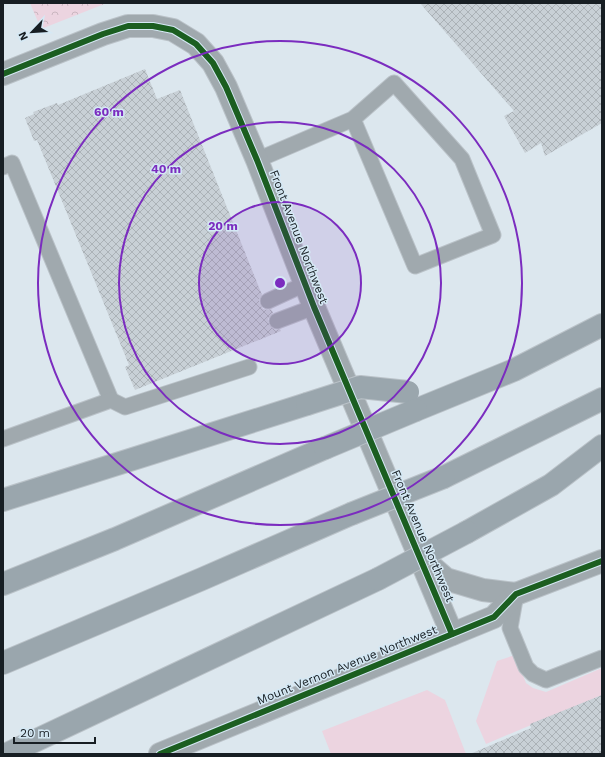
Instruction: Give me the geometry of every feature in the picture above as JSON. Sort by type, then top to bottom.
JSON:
[{"type":"highway","points":[[3,500],[360,387],[412,401],[447,397],[514,370],[602,325]]},
{"type":"highway","points":[[3,663],[351,514],[444,477],[602,399]]},
{"type":"highway","points":[[3,584],[114,539],[325,448],[412,401]]},
{"type":"highway","points":[[7,754],[378,579],[468,532],[551,485],[602,446]]},
{"type":"street","name":"Front Avenue Northwest","points":[[3,74],[103,34],[128,26],[153,26],[173,30],[196,44],[212,62],[226,86],[257,160],[314,307],[452,634]]},
{"type":"street","name":"Mount Vernon Avenue Northwest","points":[[419,556],[446,579],[483,590],[516,594]]},
{"type":"street","name":"Mount Vernon Avenue Northwest","points":[[160,754],[494,617],[516,594],[602,561]]},
{"type":"lane","points":[[257,160],[353,119],[394,83],[462,160],[493,235],[415,266],[353,119]]},
{"type":"lane","points":[[3,167],[12,163],[111,400],[125,407],[249,367]]},
{"type":"lane","points":[[268,301],[305,284]]},
{"type":"lane","points":[[277,321],[314,307]]},
{"type":"lane","points":[[3,439],[111,400]]},
{"type":"lane","points":[[516,594],[510,628],[526,667],[533,674],[546,680],[602,658]]},
{"type":"green space","points":[[30,3],[107,3],[41,29]]},
{"type":"green space","points":[[515,655],[526,683],[533,688],[546,692],[602,668],[602,695],[486,744],[476,721],[497,661]]},
{"type":"green space","points":[[427,690],[445,700],[466,754],[331,754],[322,731]]},
{"type":"building","points":[[420,3],[602,3],[602,123],[545,156],[541,143],[525,153],[504,116],[514,111]]},
{"type":"building","points":[[145,69],[157,99],[180,90],[262,295],[259,300],[260,304],[263,309],[271,309],[273,313],[268,319],[269,325],[276,330],[280,329],[281,331],[135,390],[125,367],[129,365],[37,140],[34,141],[25,118],[34,114],[33,112],[57,103],[58,105]]},
{"type":"building","points":[[602,695],[602,754],[470,754],[531,728],[530,724]]},
{"type":"cycle path","points":[[3,74],[103,34],[128,26],[153,26],[173,30],[196,44],[213,63],[226,87],[257,160],[314,307],[452,634]]},
{"type":"cycle path","points":[[160,754],[494,617],[516,594],[602,561]]}]
